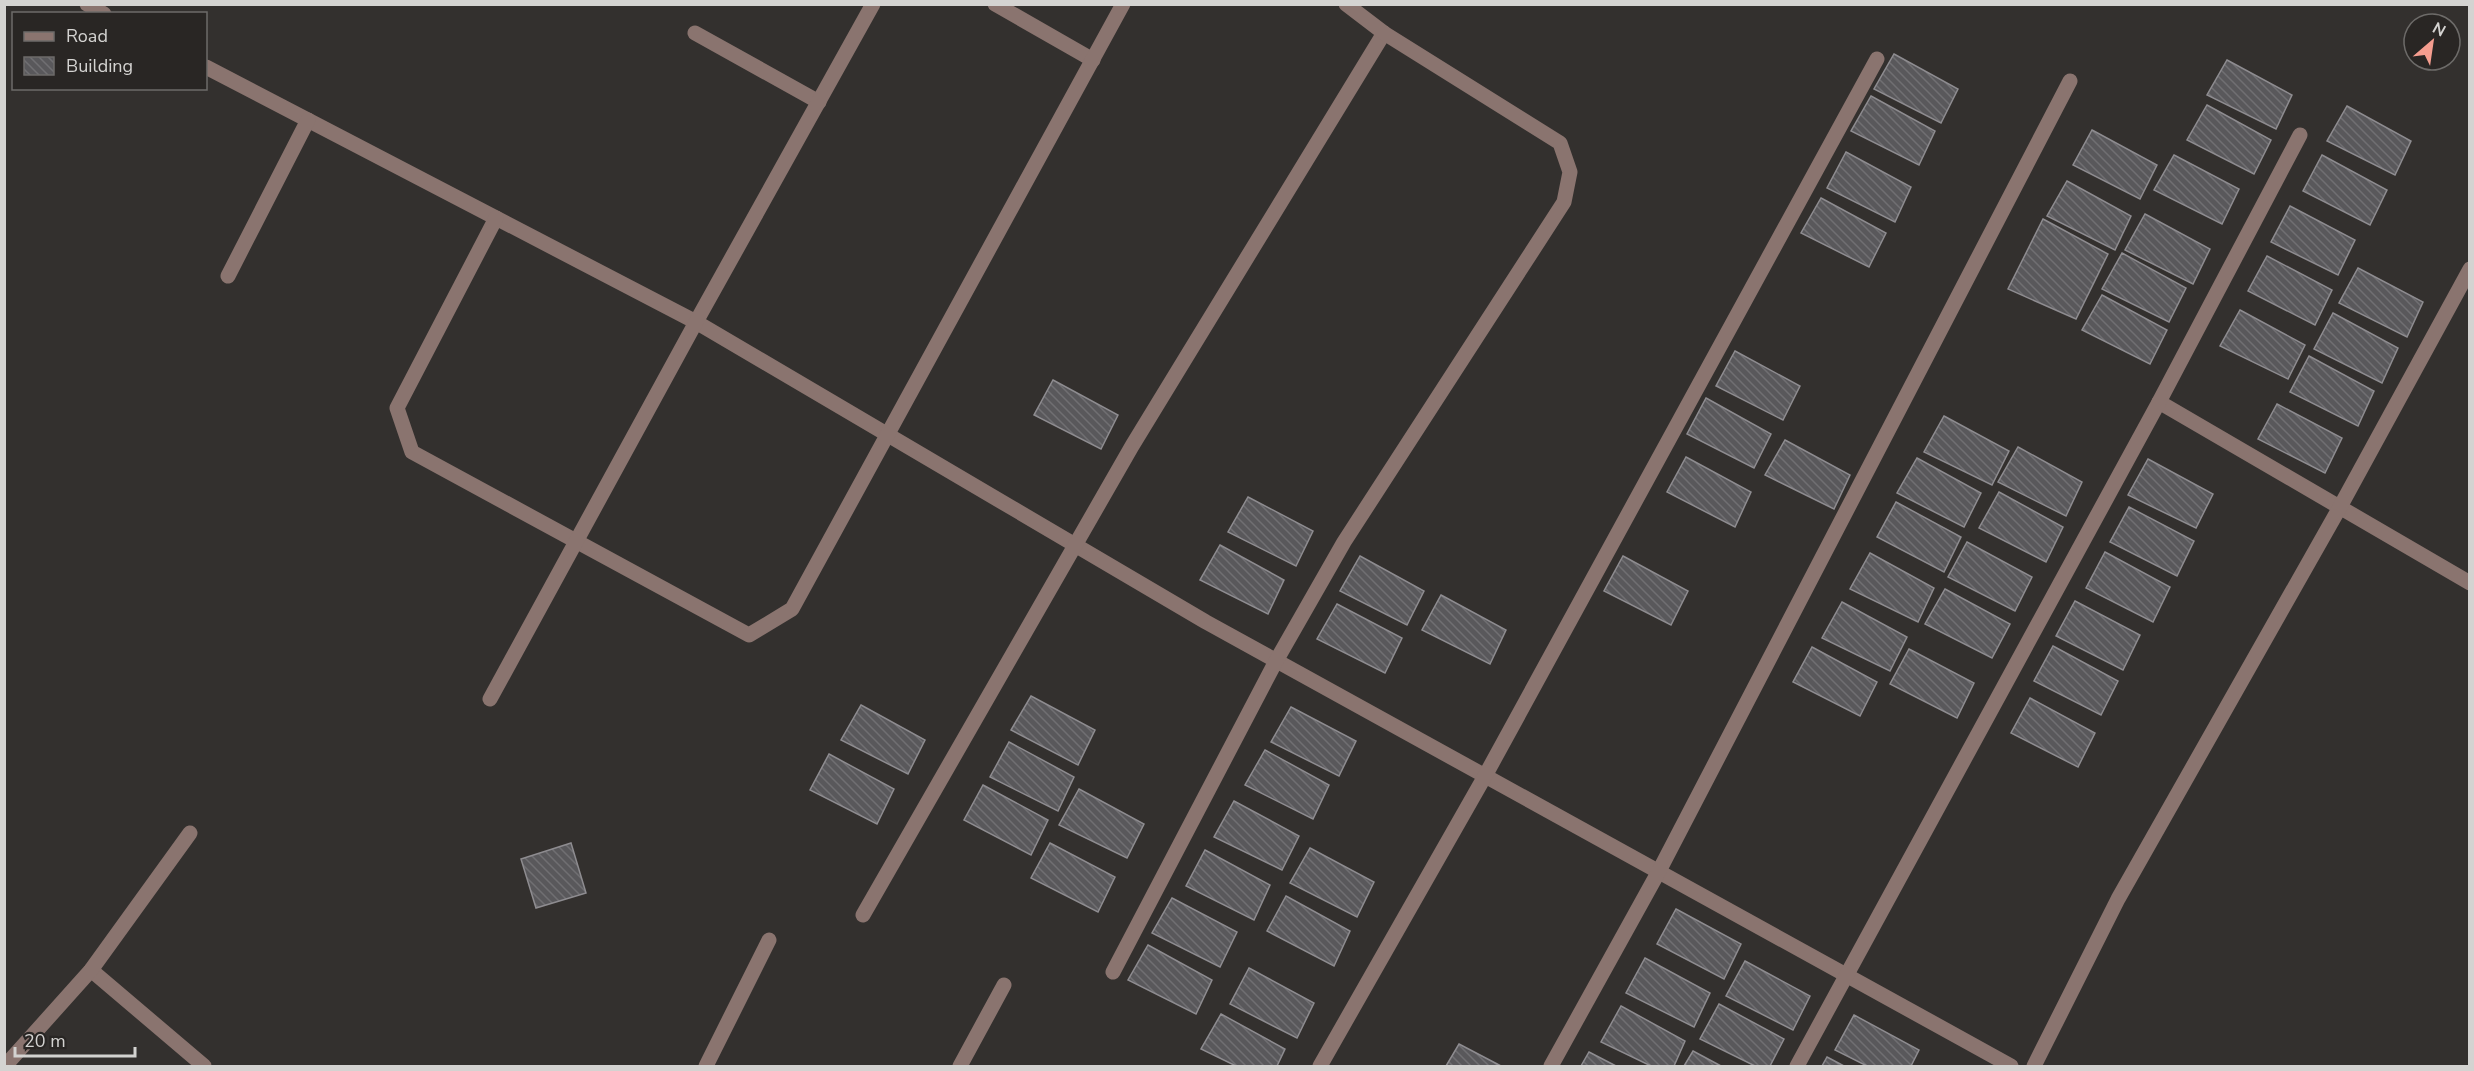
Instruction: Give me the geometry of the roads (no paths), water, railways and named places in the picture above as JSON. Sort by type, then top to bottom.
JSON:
[{"type":"street","points":[[87,4],[101,12]]},
{"type":"street","points":[[490,699],[873,4]]},
{"type":"street","points":[[995,4],[1094,60]]},
{"type":"street","points":[[496,218],[397,408],[412,452],[577,539],[749,634],[792,609],[1123,4]]},
{"type":"street","points":[[1113,972],[1276,661],[1344,542],[1564,202],[1570,172],[1560,143],[1383,33],[1346,4]]},
{"type":"street","points":[[695,33],[819,102]]},
{"type":"street","points":[[864,915],[1132,446],[1383,33]]},
{"type":"street","points":[[1320,1066],[1485,776],[1877,59]]},
{"type":"street","points":[[207,68],[696,322],[1276,661],[2012,1066]]},
{"type":"street","points":[[1551,1066],[1659,871],[2070,81]]},
{"type":"street","points":[[228,276],[308,120]]},
{"type":"street","points":[[1797,1066],[2159,402],[2300,135]]},
{"type":"street","points":[[2034,1066],[2118,899],[2340,507],[2469,269]]},
{"type":"street","points":[[2159,402],[2469,583]]},
{"type":"street","points":[[4,1066],[92,970],[190,833]]},
{"type":"street","points":[[706,1066],[769,940]]},
{"type":"street","points":[[92,970],[204,1066]]},
{"type":"street","points":[[960,1066],[1004,985]]}]
